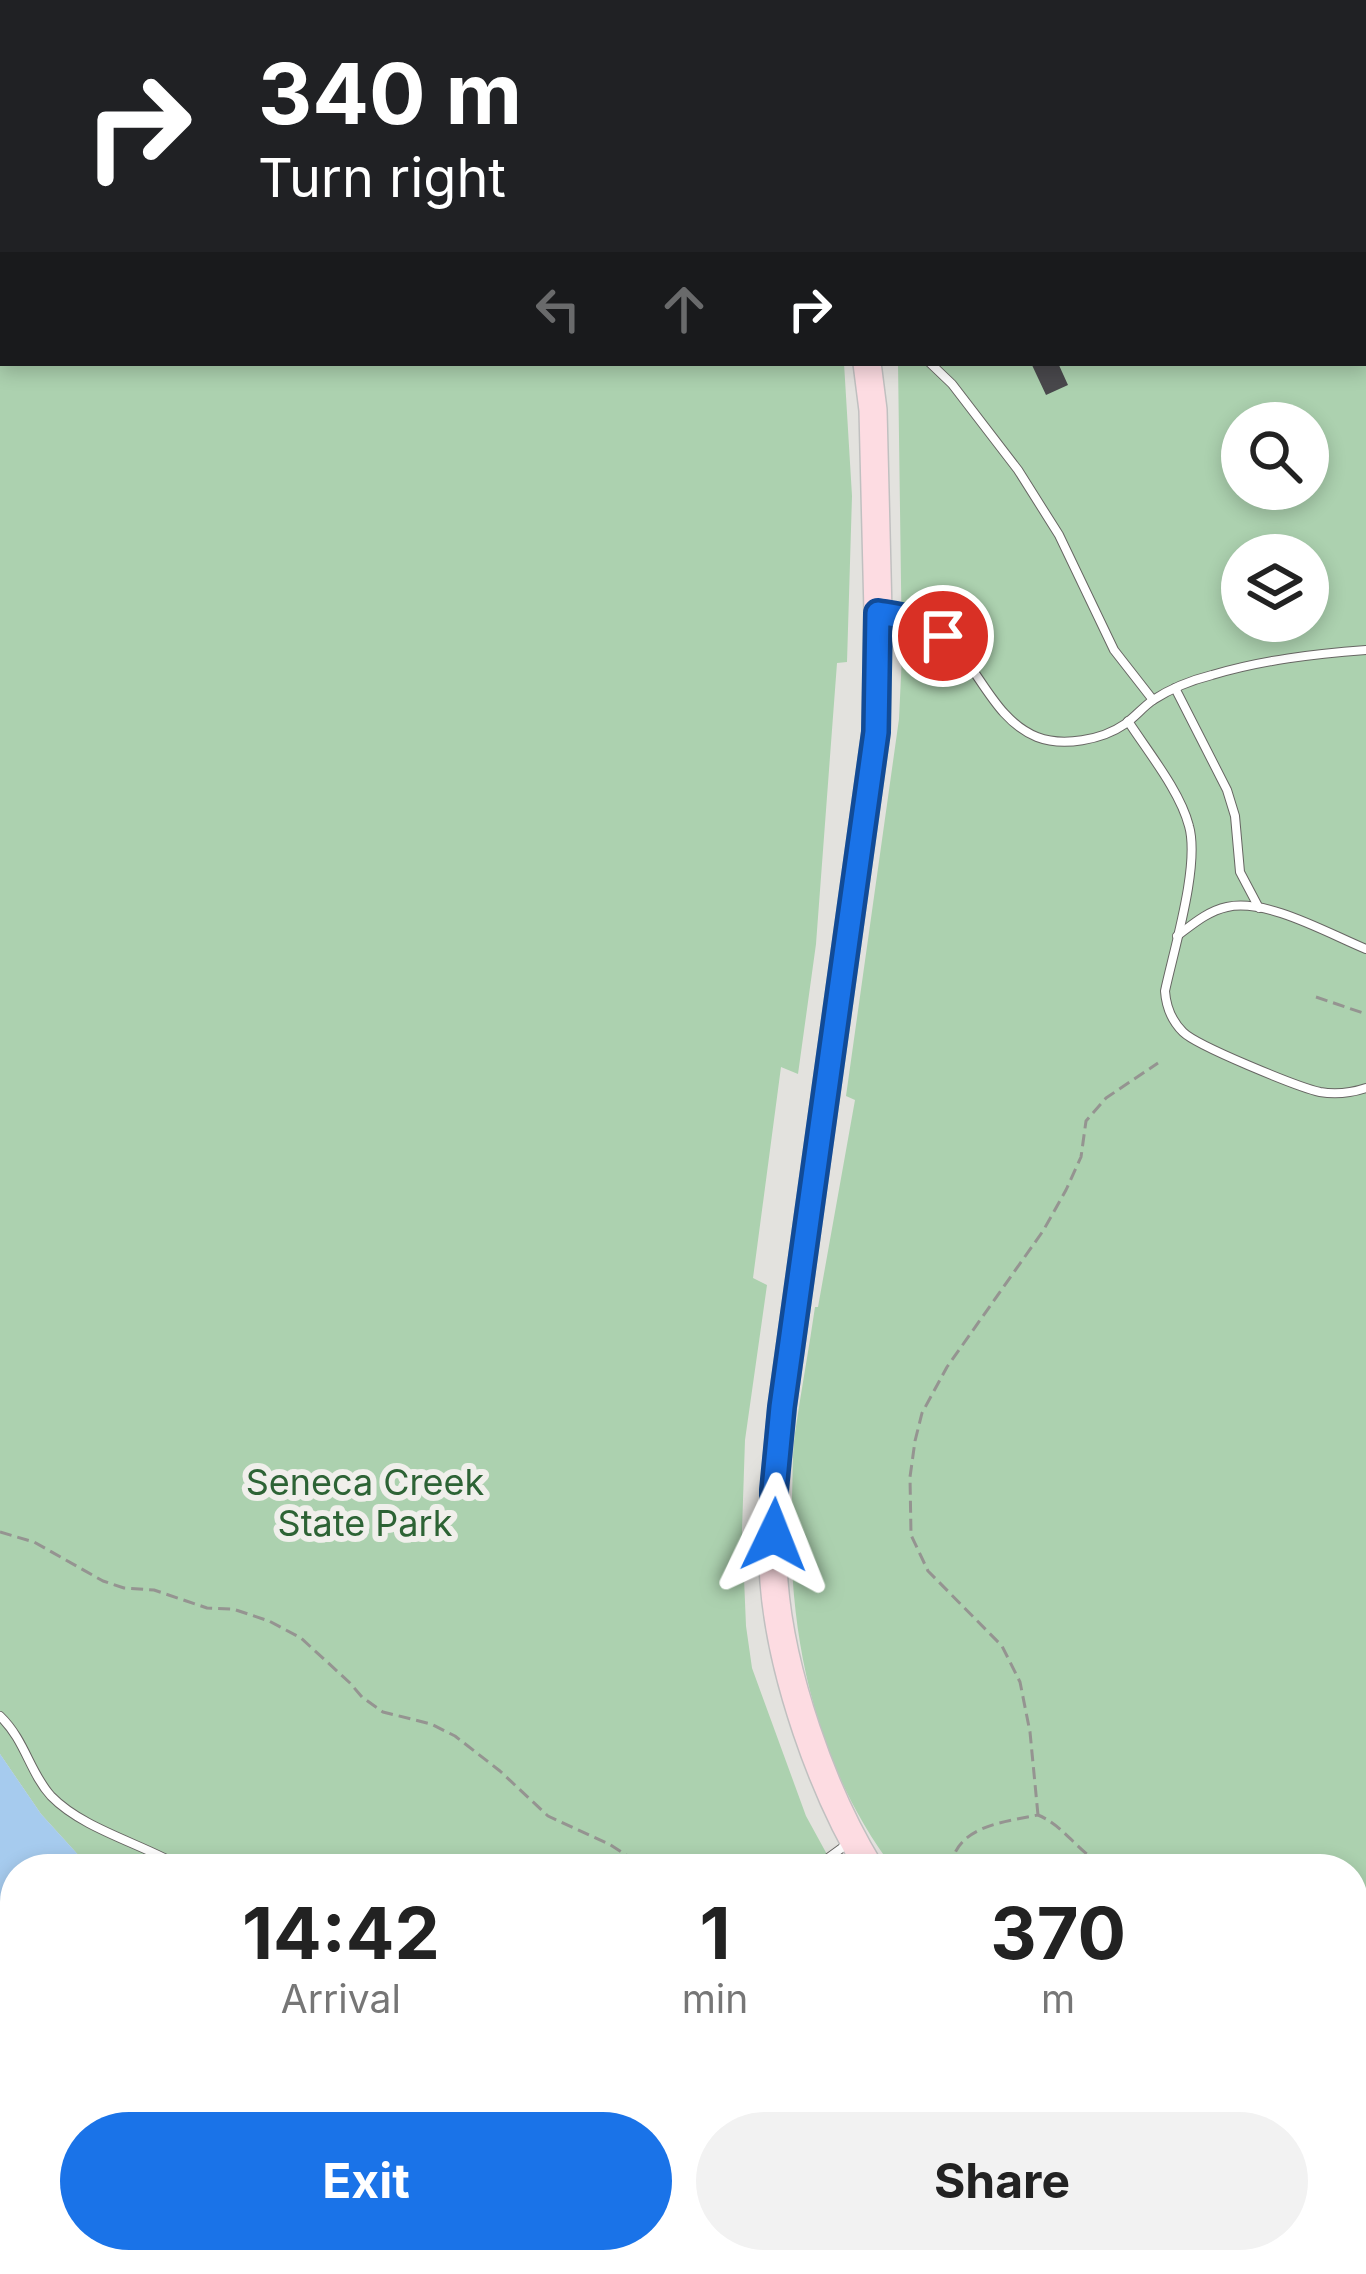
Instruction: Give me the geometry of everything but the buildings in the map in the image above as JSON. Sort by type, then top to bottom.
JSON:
[{"type":"main road","points":[[861,1854],[827,1784],[784,1656],[773,1580],[774,1490],[782,1407],[876,732],[878,613],[873,410],[867,366]]},
{"type":"lane","points":[[933,366],[1018,470],[1059,535],[1114,650],[1154,700]]},
{"type":"lane","points":[[878,613],[931,626],[956,650],[1004,713],[1042,740],[1105,735],[1175,688],[1246,665],[1366,650]]},
{"type":"lane","points":[[1175,688],[1227,790],[1235,816],[1240,872],[1259,908]]},
{"type":"lane","points":[[1128,721],[1181,805],[1190,828],[1190,872],[1165,991],[1180,1030],[1191,1039],[1317,1091],[1352,1093],[1366,1088]]},
{"type":"lane","points":[[1176,937],[1200,918],[1225,907],[1259,908],[1366,949]]},
{"type":"lane","points":[[0,1716],[26,1750],[47,1792],[64,1807],[157,1854]]},
{"type":"lane","points":[[833,1854],[852,1840]]},
{"type":"path","points":[[1316,997],[1366,1014]]},
{"type":"path","points":[[1038,1815],[1020,1682],[1002,1646],[928,1571],[911,1535],[915,1441],[922,1413],[947,1366],[1043,1232],[1066,1190],[1081,1157],[1086,1121],[1106,1098],[1158,1064]]},
{"type":"path","points":[[0,1532],[34,1542],[124,1588],[154,1590],[269,1621],[301,1638],[383,1712],[431,1724],[455,1736],[548,1816],[625,1854]]},
{"type":"path","points":[[953,1854],[984,1827],[1038,1815],[1070,1835],[1088,1854]]},
{"type":"green space","name":"Seneca Creek State Park","points":[[0,366],[844,366],[852,496],[847,662],[837,663],[816,944],[798,1074],[781,1067],[753,1278],[767,1285],[745,1440],[742,1530],[752,1668],[806,1816],[827,1854],[77,1854],[41,1814],[0,1754]]},
{"type":"green space","points":[[898,366],[1366,366],[1366,1854],[884,1854],[843,1785],[810,1692],[800,1644],[791,1546],[793,1457],[815,1307],[855,1100],[846,1096],[899,719]]},
{"type":"water","points":[[0,1754],[41,1814],[77,1854],[0,1854]]},
{"type":"route","points":[[774,1535],[782,1407],[876,732],[878,613],[914,619],[943,636]]}]
